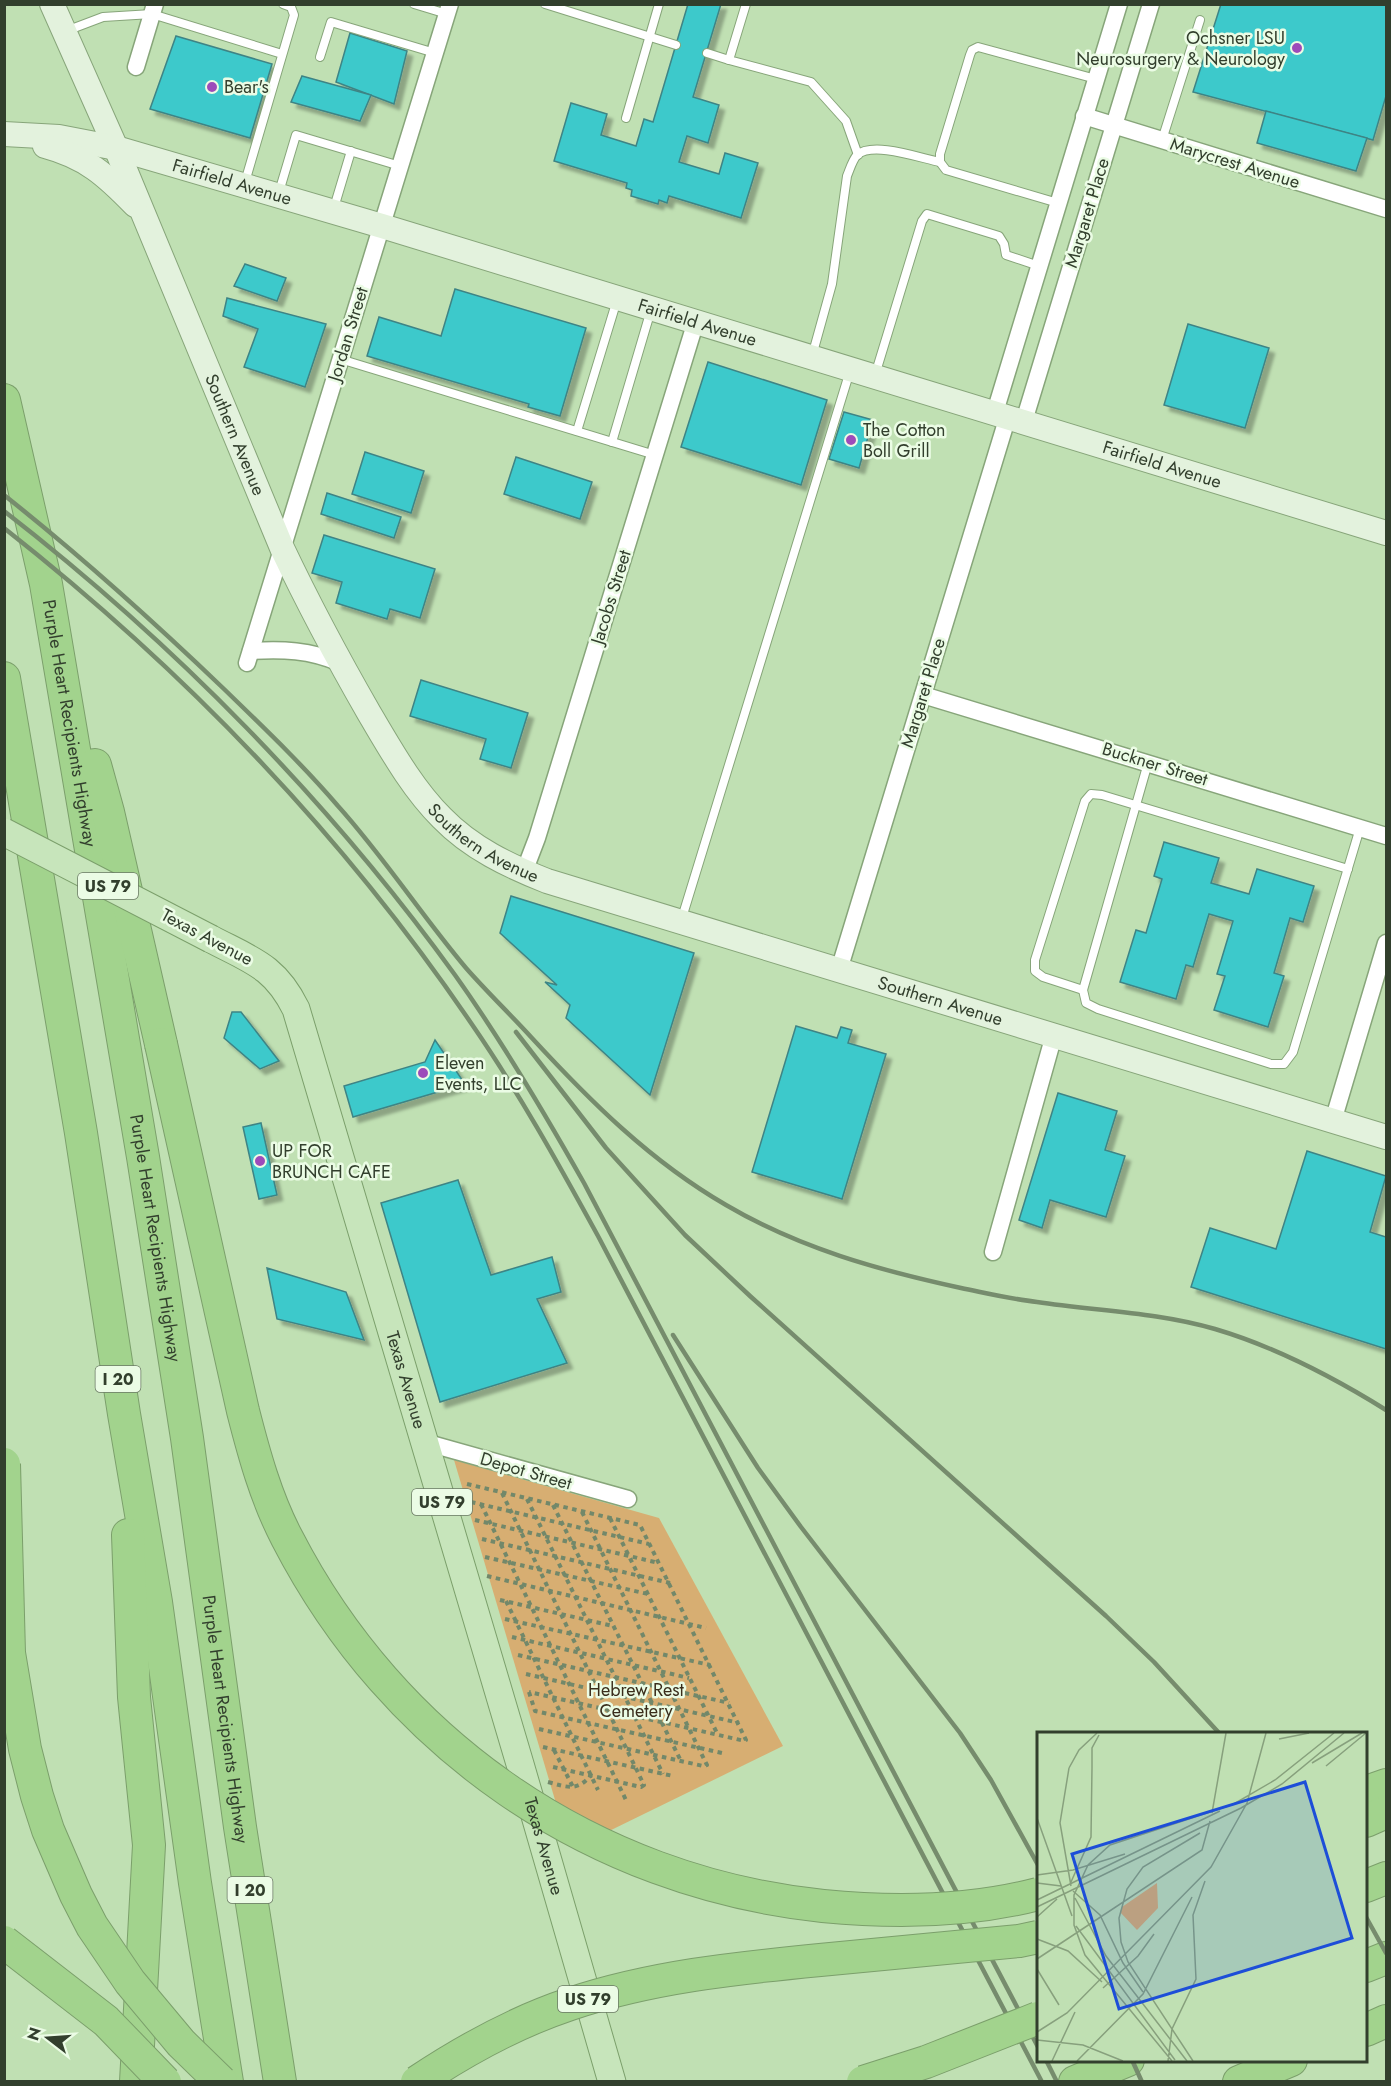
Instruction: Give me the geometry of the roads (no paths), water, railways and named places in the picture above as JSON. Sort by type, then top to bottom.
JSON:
[{"type":"highway","name":"Purple Heart Recipients Highway","points":[[4,400],[46,584],[152,1212],[187,1438],[240,1827],[280,2073]]},
{"type":"highway","points":[[46,584],[108,812],[255,1456],[287,1538],[325,1602],[369,1663],[423,1724],[488,1777],[577,1833],[645,1864],[705,1884],[754,1896],[804,1904],[885,1910],[934,1910],[982,1905],[1037,1894]]},
{"type":"highway","name":"I 20","points":[[4,678],[81,1133],[124,1414],[156,1602],[195,1882],[226,2082]]},
{"type":"highway","points":[[124,1414],[134,1697],[149,1845],[136,2082]]},
{"type":"highway","points":[[4,1464],[9,1653],[25,1749],[44,1819],[61,1863],[87,1916],[130,1982],[181,2043],[221,2082]]},
{"type":"highway","points":[[1367,1791],[1386,1785]]},
{"type":"highway","points":[[1367,1820],[1386,1812]]},
{"type":"highway","points":[[1367,1885],[1386,1878]]},
{"type":"highway","points":[[417,2082],[452,2059],[511,2028],[570,2004],[639,1985],[748,1967],[1019,1941],[1037,1937]]},
{"type":"highway","points":[[4,1942],[106,2021],[165,2082]]},
{"type":"highway","points":[[1367,1965],[1386,1958]]},
{"type":"highway","points":[[863,2082],[926,2062],[1037,2018]]},
{"type":"highway","points":[[1367,2029],[1386,2021]]},
{"type":"highway","points":[[1075,2082],[1125,2062]]},
{"type":"highway","points":[[1239,2082],[1289,2062]]},
{"type":"highway","points":[[1269,2082],[1305,2062]]},
{"type":"main road","name":"Texas Avenue","points":[[4,832],[253,961],[274,975],[288,993],[296,1009],[612,2082]]},
{"type":"street","name":"Southern Avenue","points":[[52,4],[116,148],[282,548],[340,663],[393,753],[417,790],[455,830],[481,849],[524,872],[547,881],[1386,1137]]},
{"type":"street","name":"Margaret Place","points":[[1009,416],[1039,266],[1119,4]]},
{"type":"street","name":"Margaret Place","points":[[839,970],[1009,416],[1114,125],[1150,4]]},
{"type":"street","points":[[136,67],[153,9]]},
{"type":"street","name":"Jordan Street","points":[[340,663],[297,650],[249,657],[448,9]]},
{"type":"street","name":"Marycrest Avenue","points":[[1084,116],[1386,209]]},
{"type":"street","points":[[4,135],[62,151],[86,161],[113,183],[143,213]]},
{"type":"street","name":"Fairfield Avenue","points":[[4,135],[59,137],[116,148],[618,297],[1386,532]]},
{"type":"street","name":"Jacobs Street","points":[[524,872],[537,838],[696,321]]},
{"type":"street","name":"Buckner Street","points":[[923,695],[1386,836]]},
{"type":"street","points":[[1333,1121],[1386,944]]},
{"type":"street","points":[[993,1252],[1054,1035]]},
{"type":"street","name":"Depot Street","points":[[424,1442],[628,1499]]},
{"type":"lane","points":[[244,186],[294,15],[291,7],[283,4]]},
{"type":"lane","points":[[414,4],[448,9]]},
{"type":"lane","points":[[544,4],[676,45]]},
{"type":"lane","points":[[626,118],[659,4]]},
{"type":"lane","points":[[729,60],[746,4]]},
{"type":"lane","points":[[64,32],[103,17],[153,9],[282,54]]},
{"type":"lane","points":[[1162,140],[1200,20]]},
{"type":"lane","points":[[320,57],[331,22],[435,53]]},
{"type":"lane","points":[[940,162],[972,50],[978,47],[1096,79]]},
{"type":"lane","points":[[706,53],[811,82],[846,121],[858,155]]},
{"type":"lane","points":[[278,196],[296,135],[400,166]]},
{"type":"lane","points":[[812,356],[832,284],[847,176],[858,155],[868,149],[882,150],[940,162],[946,170],[1058,203]]},
{"type":"lane","points":[[333,212],[351,151]]},
{"type":"lane","points":[[875,375],[922,221],[927,214],[999,236],[1004,244],[1006,255],[1039,266]]},
{"type":"lane","points":[[578,431],[618,297]]},
{"type":"lane","points":[[612,442],[652,308]]},
{"type":"lane","points":[[340,359],[655,455]]},
{"type":"lane","points":[[681,921],[851,368]]},
{"type":"lane","points":[[1148,762],[1083,990],[1086,1003],[1098,1009],[1270,1064],[1284,1064],[1293,1052],[1360,828]]},
{"type":"lane","points":[[1083,990],[1043,977],[1035,971],[1035,960],[1085,801],[1090,794],[1136,805],[1348,869]]},
{"type":"railway","points":[[4,495],[89,565],[224,689],[282,746],[355,825],[482,986],[599,1107],[646,1149],[698,1188],[782,1234],[869,1265],[961,1288],[1018,1299],[1149,1315],[1193,1323],[1238,1336],[1304,1364],[1386,1410]]},
{"type":"railway","points":[[4,511],[128,615],[246,727],[355,848],[455,975],[489,1025],[584,1183],[1037,2045]]},
{"type":"railway","points":[[4,528],[134,638],[257,758],[369,886],[422,954],[471,1023],[537,1128],[598,1236],[1042,2082]]},
{"type":"railway","points":[[516,1032],[606,1148],[685,1235],[1106,1616],[1154,1662],[1218,1732]]},
{"type":"railway","points":[[673,1335],[758,1468],[960,1733],[991,1780],[1037,1863]]},
{"type":"railway","points":[[1367,1919],[1386,1953]]},
{"type":"railway","points":[[1047,2062],[1057,2082]]},
{"type":"railway","points":[[1133,2062],[1142,2082]]},
{"type":"place","name":"Ochsner LSU Neurosurgery & Neurology","points":[[1297,48]]},
{"type":"place","name":"Bear's","points":[[212,87]]},
{"type":"place","name":"The Cotton Boll Grill","points":[[851,440]]},
{"type":"place","name":"Eleven Events, LLC","points":[[423,1073]]},
{"type":"place","name":"UP FOR BRUNCH CAFE","points":[[260,1161]]},
{"type":"park label","name":"Hebrew Rest Cemetery","points":[[636,1700]]}]
